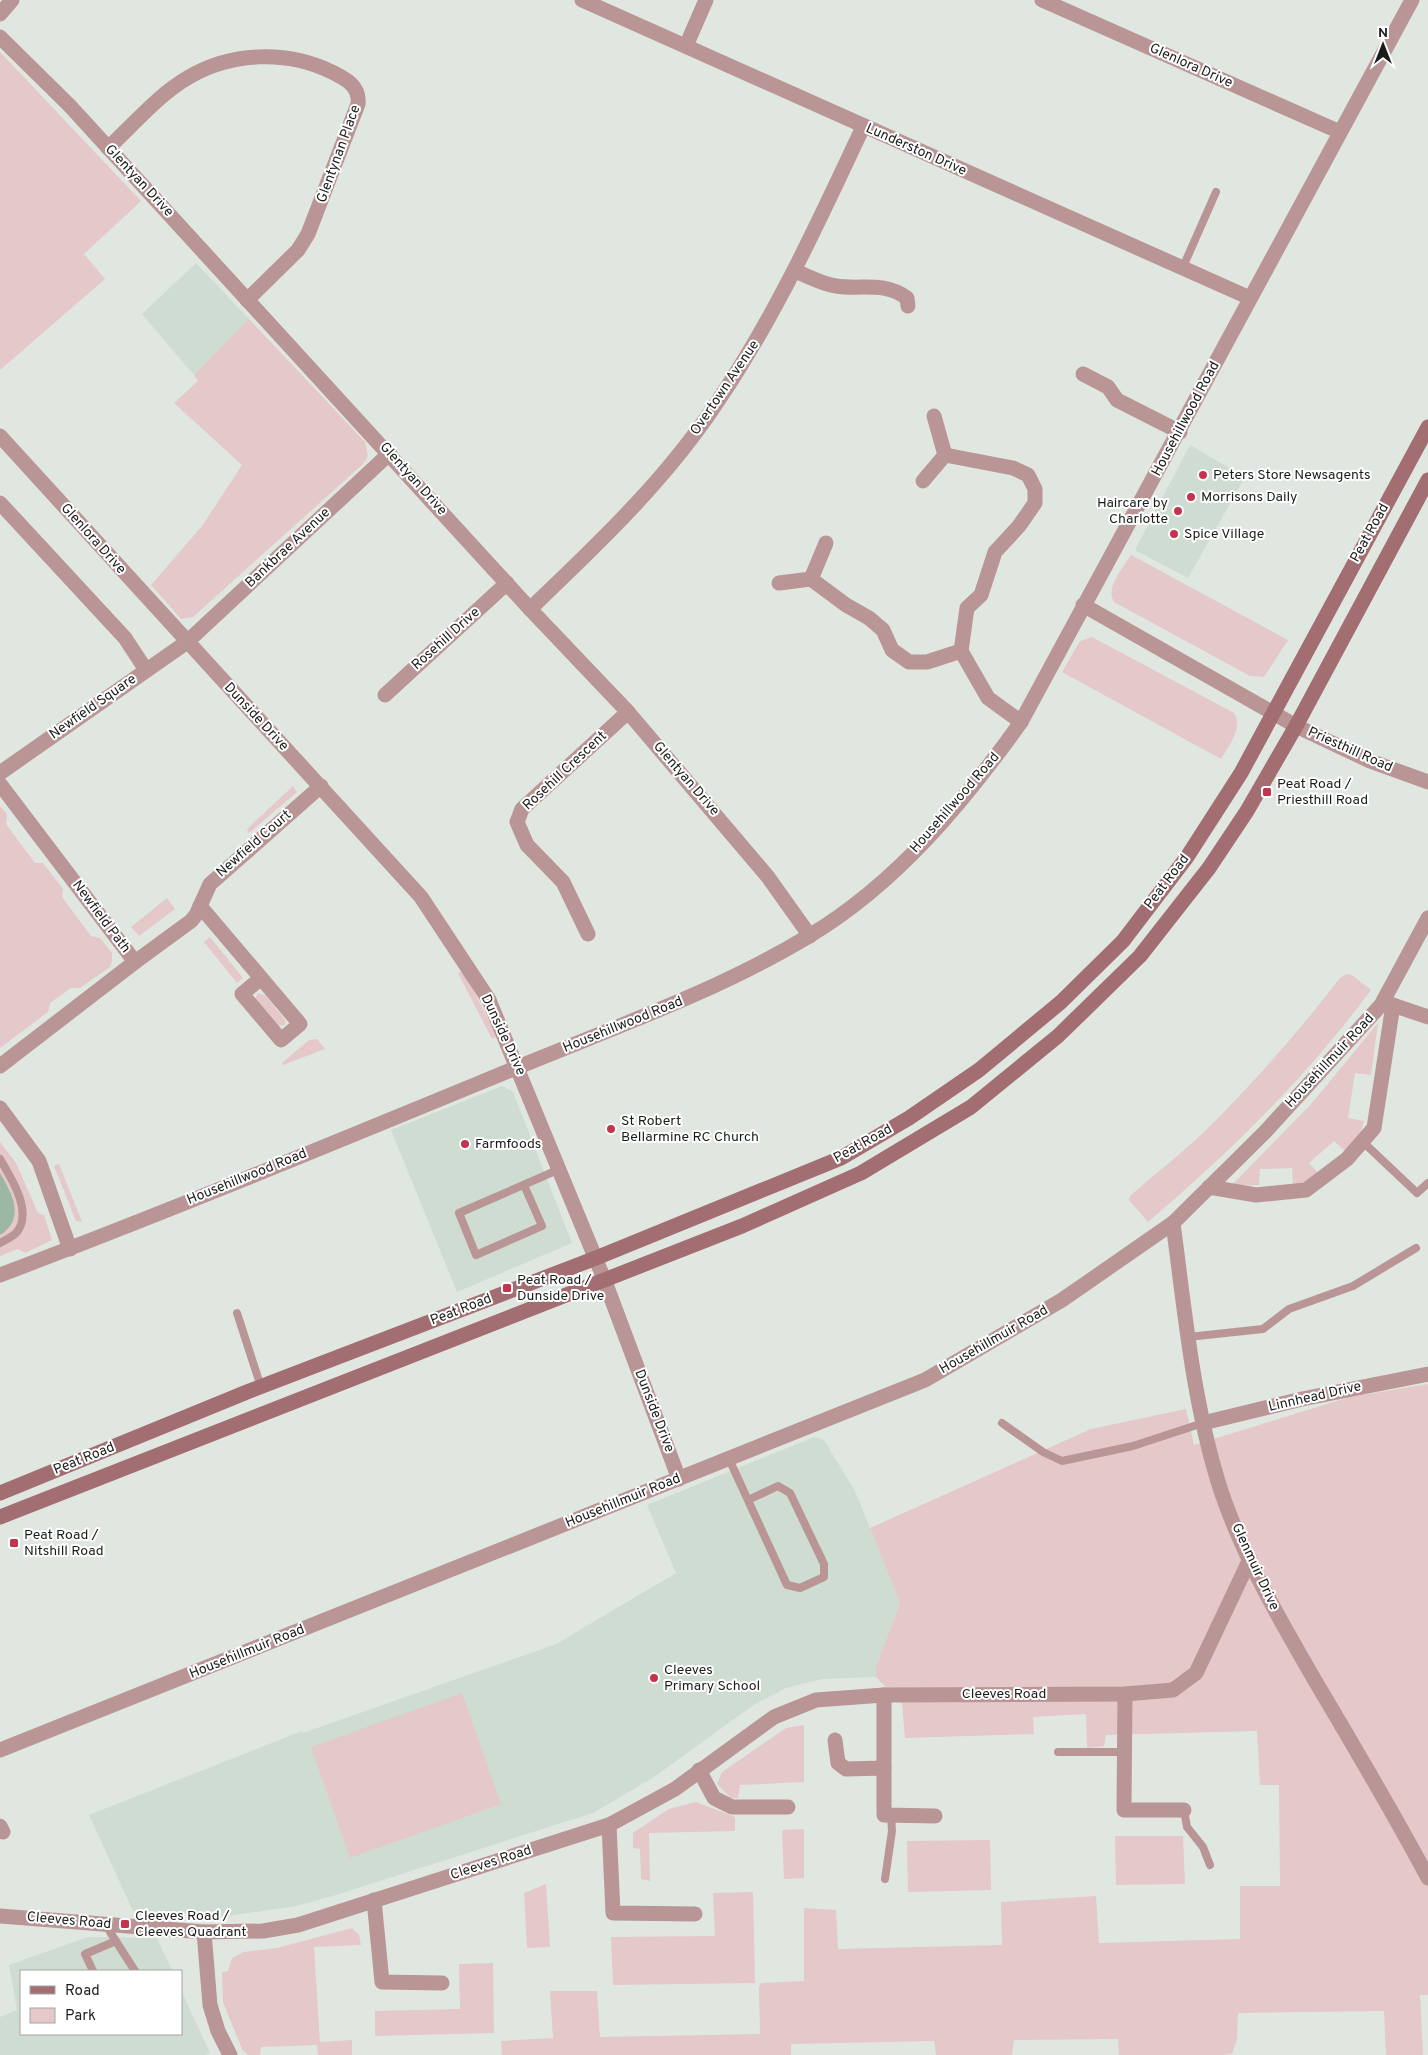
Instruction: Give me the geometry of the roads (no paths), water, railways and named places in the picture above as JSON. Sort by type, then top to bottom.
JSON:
[{"type":"street","points":[[0,14],[12,0]]},
{"type":"street","name":"Lunderston Drive","points":[[582,0],[1250,298]]},
{"type":"street","points":[[686,46],[706,0]]},
{"type":"street","name":"Glenlora Drive","points":[[1042,0],[1340,132]]},
{"type":"street","name":"Househillwood Road","points":[[0,1275],[70,1249],[682,1001],[810,936],[873,890],[932,834],[986,772],[1021,722],[1180,432],[1250,298],[1412,0]]},
{"type":"street","name":"Glentyan Drive","points":[[0,37],[108,148],[390,453],[530,609],[628,712],[768,877],[810,936]]},
{"type":"street","name":"Glentynan Place","points":[[108,148],[175,87],[189,77],[234,60],[261,56],[301,61],[324,68],[354,85],[358,104],[308,234],[298,250],[247,300]]},
{"type":"street","name":"Overtown Avenue","points":[[530,609],[619,524],[684,448],[717,402],[751,349],[795,271],[863,126]]},
{"type":"street","points":[[795,271],[835,286],[875,287],[895,290],[907,298],[908,306]]},
{"type":"street","points":[[1083,374],[1108,387],[1117,400],[1180,432]]},
{"type":"street","points":[[934,416],[945,455]]},
{"type":"street","name":"Peat Road","points":[[0,1493],[261,1387],[596,1258],[841,1158],[909,1118],[979,1070],[1061,1002],[1123,941],[1187,856],[1242,773],[1428,427]]},
{"type":"street","name":"Glenlora Drive","points":[[0,436],[187,642]]},
{"type":"street","name":"Bankbrae Avenue","points":[[187,642],[390,453]]},
{"type":"street","points":[[923,481],[945,455]]},
{"type":"street","points":[[945,455],[1013,468],[1028,475],[1036,489],[1036,503],[1020,526],[995,552],[981,595],[967,608],[961,652],[988,698],[1021,722]]},
{"type":"street","name":"Peat Road","points":[[0,1516],[742,1226],[861,1173],[978,1101],[1058,1036],[1140,956],[1209,868],[1247,811],[1296,726],[1428,480]]},
{"type":"street","points":[[0,503],[125,638],[146,670]]},
{"type":"street","points":[[811,579],[826,543]]},
{"type":"street","points":[[779,583],[811,579],[846,605],[870,618],[882,630],[892,650],[909,662],[927,662],[961,652]]},
{"type":"street","name":"Rosehill Drive","points":[[385,695],[507,583]]},
{"type":"street","name":"Priesthill Road","points":[[1084,605],[1296,726],[1370,761],[1428,782]]},
{"type":"street","name":"Newfield Square","points":[[0,773],[187,642]]},
{"type":"street","name":"Dunside Drive","points":[[187,642],[421,897],[489,1000],[596,1258],[679,1479]]},
{"type":"street","name":"Rosehill Crescent","points":[[588,934],[563,882],[527,845],[517,822],[522,809],[628,712]]},
{"type":"street","name":"Newfield Path","points":[[0,784],[135,962],[0,1066]]},
{"type":"street","name":"Newfield Court","points":[[135,962],[191,921],[210,884],[320,786]]},
{"type":"street","points":[[200,906],[261,978]]},
{"type":"street","name":"Househillmuir Road","points":[[1209,1187],[1256,1195],[1306,1190],[1347,1159],[1363,1142],[1374,1128],[1388,1004],[1428,918]]},
{"type":"street","points":[[1388,1004],[1428,1017]]},
{"type":"street","name":"Househillmuir Road","points":[[0,1750],[925,1380],[1062,1300],[1173,1223],[1265,1132],[1388,1004]]},
{"type":"street","points":[[0,1108],[39,1161],[70,1249]]},
{"type":"street","name":"Glenmuir Drive","points":[[1173,1223],[1188,1337],[1202,1423],[1222,1492],[1250,1559],[1280,1620],[1399,1822],[1428,1878]]},
{"type":"street","name":"Linnhead Drive","points":[[1202,1423],[1302,1399],[1428,1374]]},
{"type":"street","name":"Cleeves Road","points":[[0,1916],[204,1932],[263,1932],[298,1925],[609,1825],[675,1789],[774,1717],[810,1702],[884,1695],[1125,1694],[1172,1690],[1196,1673],[1250,1559]]},
{"type":"street","points":[[1125,1694],[1124,1810],[1184,1810]]},
{"type":"street","points":[[884,1695],[884,1814],[935,1816]]},
{"type":"street","points":[[835,1740],[838,1763],[846,1769],[884,1768]]},
{"type":"street","points":[[699,1770],[714,1798],[732,1807],[788,1807]]},
{"type":"street","points":[[609,1825],[613,1914],[695,1914]]},
{"type":"street","points":[[374,1900],[382,1982],[442,1983]]},
{"type":"street","points":[[204,1932],[210,2005],[218,2031],[230,2055]]},
{"type":"lane","points":[[1183,267],[1216,192]]},
{"type":"lane","points":[[1363,1142],[1417,1193],[1428,1184]]},
{"type":"lane","points":[[0,1160],[17,1188],[22,1219],[16,1233],[0,1243]]},
{"type":"lane","points":[[524,1185],[542,1226],[476,1255],[459,1212],[560,1169]]},
{"type":"lane","points":[[1188,1337],[1263,1329],[1289,1309],[1353,1286],[1416,1248]]},
{"type":"lane","points":[[237,1313],[261,1387]]},
{"type":"lane","points":[[1002,1423],[1043,1452],[1062,1462],[1133,1446],[1202,1423]]},
{"type":"lane","points":[[729,1459],[787,1585],[800,1588],[824,1577],[824,1564],[790,1493],[778,1486],[748,1500]]},
{"type":"lane","points":[[1058,1752],[1125,1752]]},
{"type":"lane","points":[[1184,1810],[1187,1827],[1203,1846],[1210,1865]]},
{"type":"lane","points":[[885,1879],[892,1831],[891,1815]]},
{"type":"lane","points":[[105,1924],[133,1970]]},
{"type":"lane","points":[[93,1970],[85,1954],[116,1941]]},
{"type":"place","name":"Peters Store Newsagents","points":[[1203,475]]},
{"type":"place","name":"Morrisons Daily","points":[[1191,497]]},
{"type":"place","name":"Haircare by Charlotte","points":[[1178,511]]},
{"type":"place","name":"Spice Village","points":[[1174,534]]},
{"type":"place","name":"Peat Road / Priesthill Road","points":[[1267,792]]},
{"type":"place","name":"St Robert Bellarmine RC Church","points":[[611,1129]]},
{"type":"place","name":"Farmfoods","points":[[465,1144]]},
{"type":"place","name":"Peat Road / Dunside Drive","points":[[507,1288]]},
{"type":"place","name":"Peat Road / Nitshill Road","points":[[14,1543]]},
{"type":"place","name":"Cleeves Primary School","points":[[654,1678]]},
{"type":"place","name":"Cleeves Road / Cleeves Quadrant","points":[[125,1924]]}]
